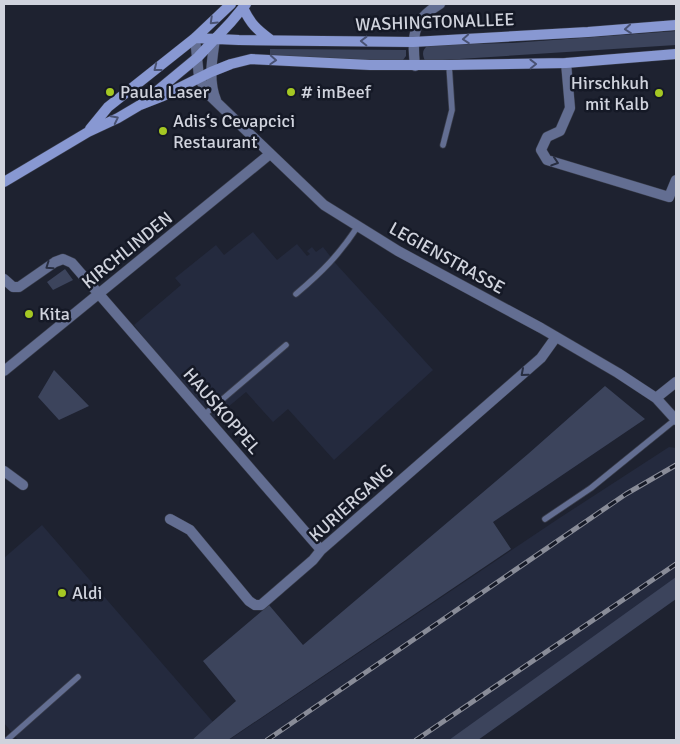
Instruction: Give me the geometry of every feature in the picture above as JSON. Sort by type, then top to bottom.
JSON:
[{"type":"street","points":[[88,132],[108,107],[195,38],[231,4]]},
{"type":"street","points":[[414,66],[413,42],[418,23],[433,8],[440,4]]},
{"type":"street","points":[[4,182],[88,132],[140,105],[198,57],[244,6],[251,23],[257,30],[272,40]]},
{"type":"street","name":"WASHINGTONALLEE","points":[[195,38],[215,40],[413,42],[676,25]]},
{"type":"street","name":"LEGIENSTRASSE","points":[[195,38],[199,77],[207,93]]},
{"type":"street","points":[[215,40],[211,72],[213,91],[218,104]]},
{"type":"street","points":[[140,105],[163,96],[211,72],[251,59],[370,66],[449,66],[566,63],[676,54]]},
{"type":"street","points":[[566,63],[570,108],[560,131],[547,137],[541,150],[547,160],[669,197],[676,180]]},
{"type":"street","name":"LEGIENSTRASSE","points":[[186,84],[207,93],[324,205],[398,251],[556,337],[656,398],[676,420]]},
{"type":"street","name":"KIRCHLINDEN","points":[[4,371],[270,154]]},
{"type":"street","name":"HAUSKOPPEL","points":[[4,279],[13,287],[19,287],[55,262],[63,259],[72,263],[321,550]]},
{"type":"street","name":"KURIERGANG","points":[[170,519],[190,530],[249,601],[255,605],[261,605],[313,560],[321,550],[541,358],[556,337]]},
{"type":"street","points":[[656,398],[676,382]]},
{"type":"street","points":[[4,471],[22,485]]},
{"type":"lane","points":[[443,145],[452,110],[449,66]]},
{"type":"lane","points":[[296,294],[322,272],[341,251],[358,226]]},
{"type":"lane","points":[[204,415],[286,345]]},
{"type":"lane","points":[[544,519],[592,488],[676,420]]},
{"type":"lane","points":[[6,740],[78,677]]},
{"type":"shaded area","points":[[676,31],[676,45],[428,61],[425,61],[423,54],[428,45],[512,43]]},
{"type":"shaded area","points":[[270,49],[406,50],[406,56],[403,60],[366,62],[270,55]]},
{"type":"shaded area","points":[[253,232],[277,260],[297,244],[307,256],[310,254],[307,251],[312,247],[316,252],[323,247],[337,265],[433,370],[334,460],[288,409],[273,422],[246,392],[210,422],[134,325],[181,285],[175,278],[216,245],[224,255]]},
{"type":"shaded area","points":[[65,269],[73,280],[53,290],[47,282]]},
{"type":"shaded area","points":[[54,370],[89,406],[59,420],[38,397]]},
{"type":"shaded area","points":[[605,386],[645,419],[493,522],[511,549],[228,740],[192,740],[236,701],[203,661],[269,605],[303,645]]},
{"type":"shaded area","points":[[669,447],[676,448],[676,588],[452,740],[229,740],[558,519]]},
{"type":"shaded area","points":[[42,525],[213,722],[192,740],[18,740],[4,723],[4,558]]},
{"type":"shaded area","points":[[676,577],[676,599],[478,740],[449,740]]},
{"type":"railway","points":[[267,740],[626,494],[676,465]]},
{"type":"railway","points":[[416,740],[676,564]]},
{"type":"place","name":"Paula Laser","points":[[110,92]]},
{"type":"place","name":"# imBeef","points":[[291,92]]},
{"type":"place","name":"Hirschkuh mit Kalb","points":[[659,93]]},
{"type":"place","name":"Adis‘s Cevapcici Restaurant","points":[[163,131]]},
{"type":"place","name":"Kita","points":[[29,314]]},
{"type":"place","name":"Aldi","points":[[62,593]]}]
